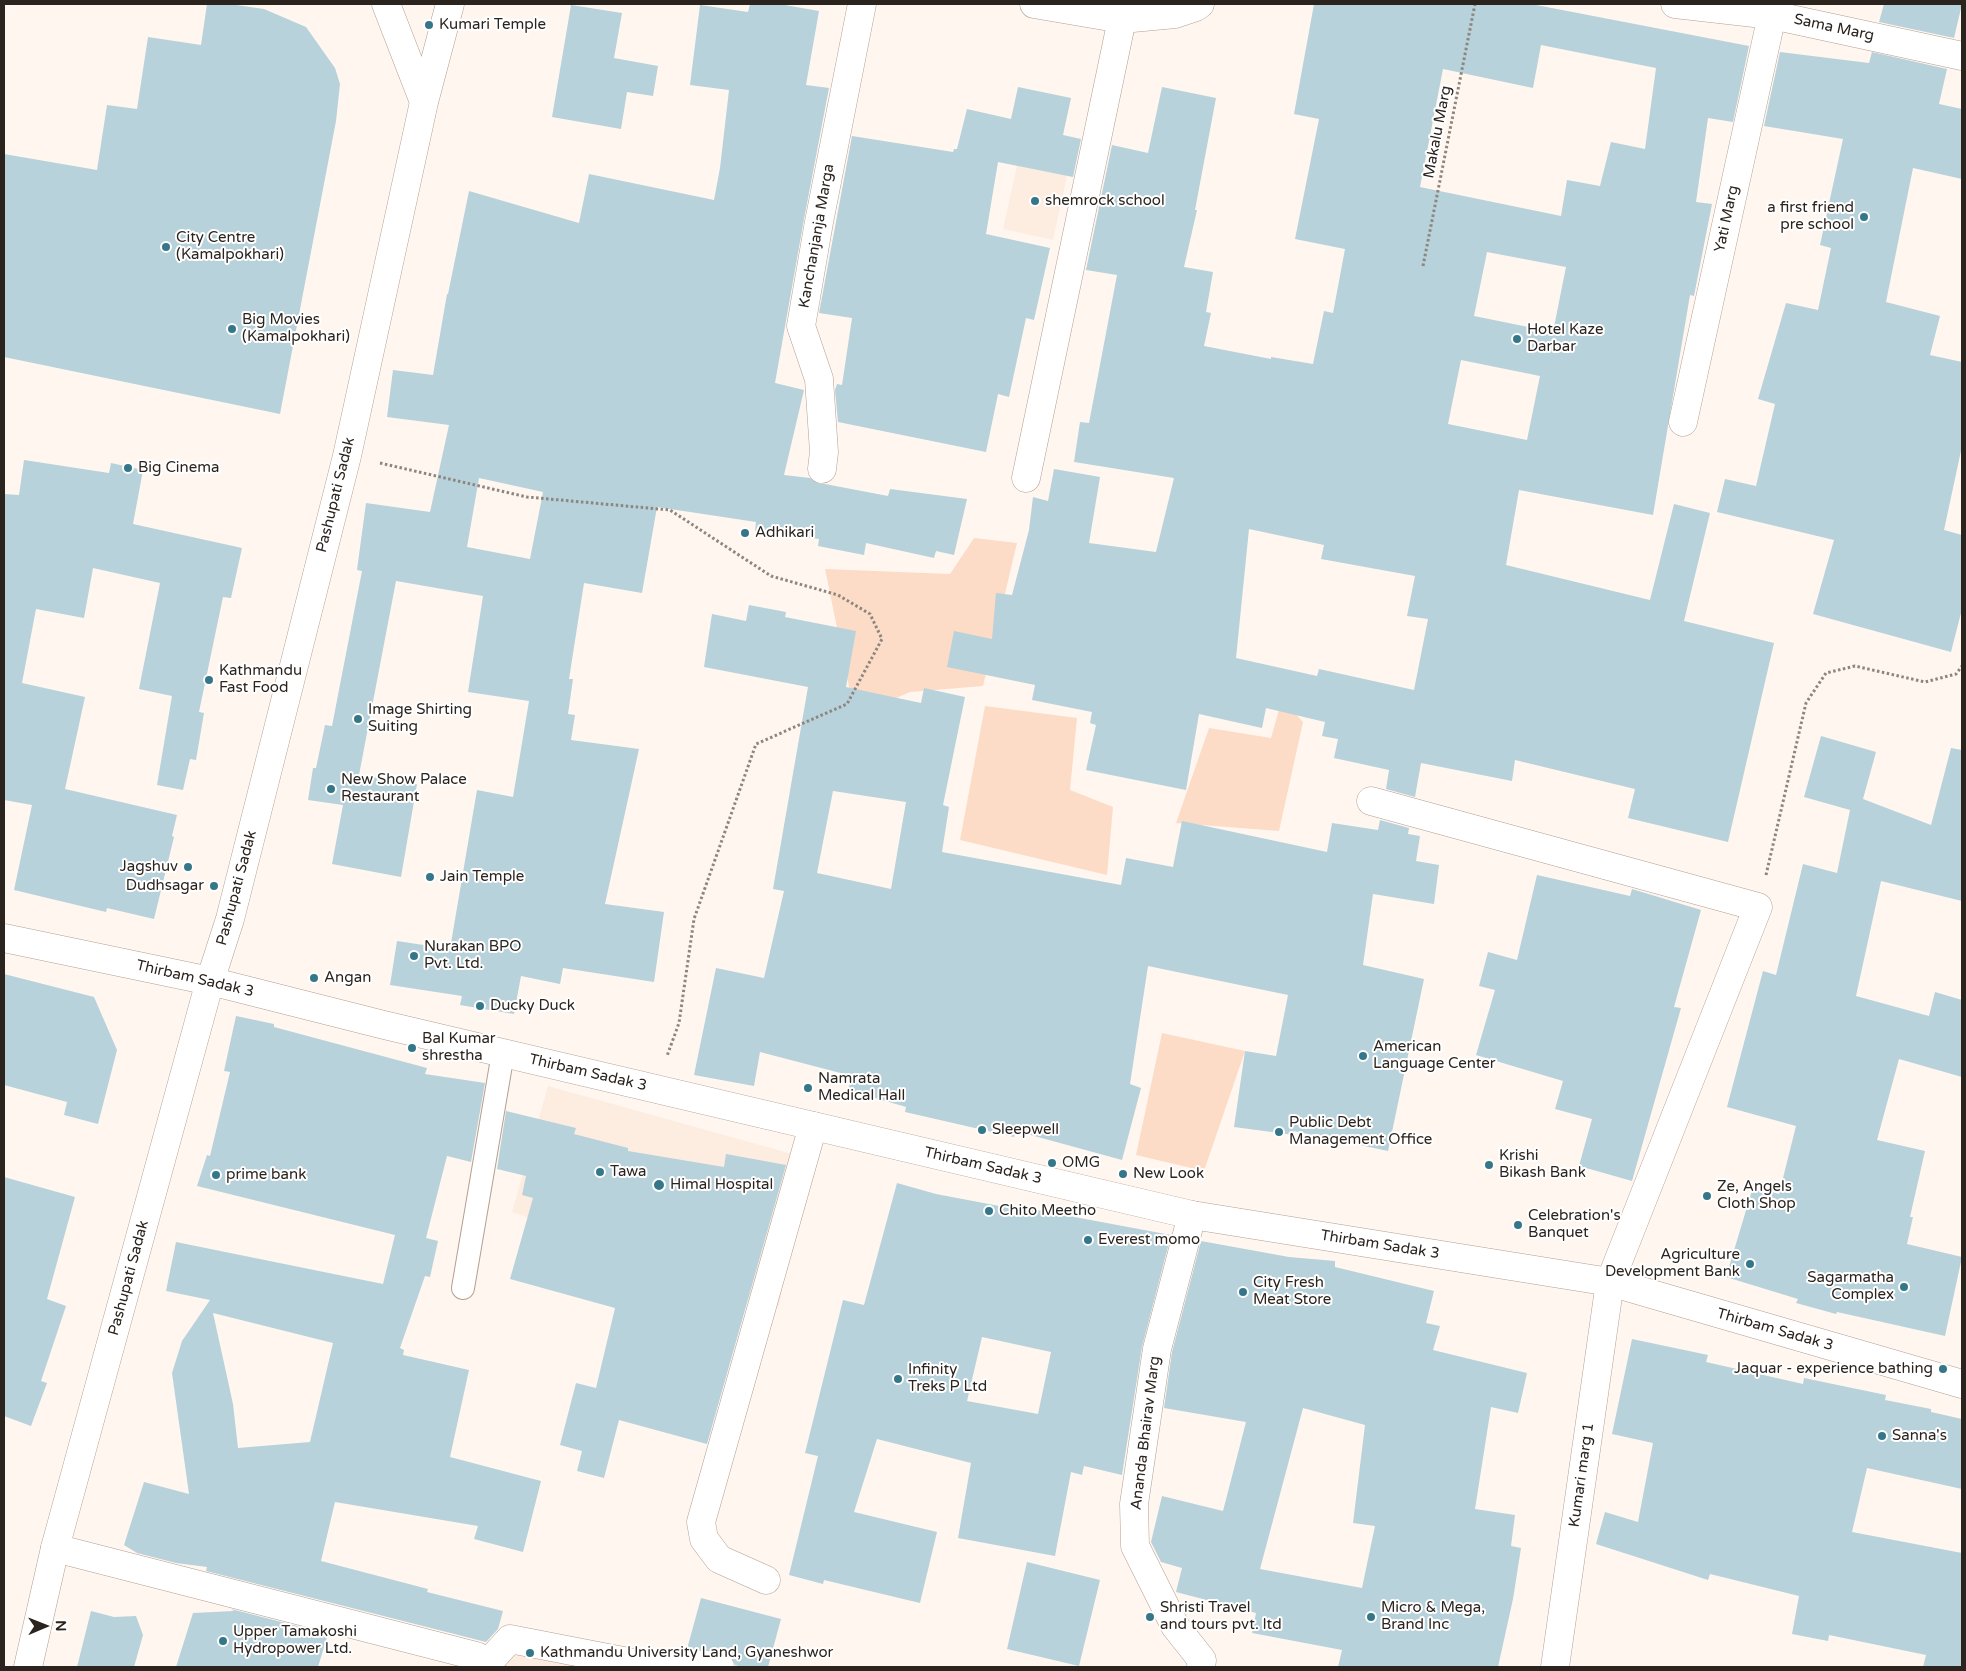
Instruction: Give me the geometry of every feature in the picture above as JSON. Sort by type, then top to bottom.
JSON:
[{"type":"main road","points":[[386,4],[424,102]]},
{"type":"main road","name":"Pashupati Sadak","points":[[28,1667],[55,1548],[210,981],[230,919],[347,456],[424,102],[450,4]]},
{"type":"main road","name":"Kanchanjanja Marga","points":[[822,468],[824,452],[819,379],[801,326],[819,222],[862,4]]},
{"type":"main road","points":[[1034,4],[1122,19],[1175,14],[1200,4]]},
{"type":"main road","name":"Sama Marg","points":[[1675,4],[1772,15],[1962,56]]},
{"type":"main road","name":"Yati Marg","points":[[1683,422],[1772,15]]},
{"type":"main road","points":[[1026,478],[1122,19]]},
{"type":"main road","points":[[1371,801],[1758,907]]},
{"type":"main road","name":"Kumari marg 1","points":[[1555,1667],[1610,1282],[1758,907]]},
{"type":"main road","name":"Thirbam Sadak 3","points":[[4,938],[210,981],[504,1053],[1192,1215],[1610,1282],[1962,1384]]},
{"type":"main road","points":[[766,1580],[719,1559],[704,1539],[702,1522],[812,1126]]},
{"type":"main road","name":"Ananda Bhairav Marg","points":[[1192,1215],[1156,1349],[1134,1504],[1135,1546],[1175,1626],[1202,1660],[1201,1667]]},
{"type":"main road","points":[[55,1548],[466,1654],[489,1662],[510,1639],[654,1667]]},
{"type":"main road","points":[[676,1667],[683,1665],[720,1667]]},
{"type":"lane","points":[[463,1288],[504,1053]]},
{"type":"path","name":"Makalu Marg","points":[[1423,266],[1475,4]]},
{"type":"path","points":[[347,456],[527,497],[670,510],[771,576],[838,595],[870,614],[882,639],[847,704],[756,744],[694,919],[679,1023],[662,1069],[660,1090]]},
{"type":"path","points":[[1758,907],[1806,703],[1826,673],[1854,666],[1925,682],[1956,674],[1962,666]]},
{"type":"shaded area","name":"shemrock school","points":[[1074,143],[1053,240],[1003,229],[1017,166],[1055,173]]},
{"type":"shaded area","points":[[974,538],[1017,543],[983,686],[910,692],[855,716],[825,569],[950,574]]},
{"type":"shaded area","points":[[1282,699],[1303,722],[1279,831],[1176,823],[1209,728],[1271,738]]},
{"type":"shaded area","points":[[985,706],[1077,718],[1070,790],[1113,807],[1107,875],[960,840]]},
{"type":"shaded area","points":[[1162,1033],[1245,1051],[1204,1171],[1136,1155]]},
{"type":"shaded area","name":"Himal Hospital","points":[[548,1086],[803,1157],[779,1307],[643,1275],[616,1249],[512,1212]]},
{"type":"shaded area","name":"Kathmandu University Land, Gyaneshwor","points":[[514,1646],[625,1667],[499,1667]]},
{"type":"building","points":[[207,4],[229,4],[264,9],[306,27],[335,68],[340,84],[336,121],[280,414],[4,357],[4,154],[97,170],[107,105],[137,109],[148,37],[201,45]]},
{"type":"building","points":[[750,4],[779,4],[819,11],[806,85],[829,88],[775,383],[804,390],[784,475],[810,478],[820,484],[888,496],[890,489],[967,499],[954,555],[936,551],[934,558],[866,543],[864,555],[818,546],[819,539],[755,531],[756,522],[657,507],[642,593],[584,583],[569,679],[573,679],[568,714],[575,715],[571,740],[639,749],[605,904],[664,912],[654,982],[563,968],[560,984],[521,976],[514,1014],[460,1005],[462,996],[390,985],[397,941],[450,949],[477,790],[513,797],[529,701],[468,692],[483,596],[396,581],[359,775],[417,784],[401,877],[332,864],[343,805],[308,800],[313,768],[316,768],[325,725],[332,726],[362,571],[357,570],[366,503],[430,512],[449,425],[387,417],[393,370],[433,375],[447,294],[469,191],[579,223],[589,174],[714,200],[720,168],[729,90],[690,85],[700,5],[748,12]],"holes":[[[479,478],[543,492],[530,559],[467,547]]]},
{"type":"building","points":[[1314,4],[1531,4],[1749,46],[1733,122],[1708,118],[1696,202],[1712,204],[1694,296],[1690,295],[1653,515],[1519,490],[1506,565],[1650,600],[1674,504],[1710,513],[1684,621],[1774,643],[1728,842],[1628,818],[1635,789],[1515,760],[1512,781],[1421,763],[1415,797],[1386,789],[1389,770],[1334,758],[1338,739],[1322,736],[1325,722],[1266,708],[1262,728],[1199,714],[1186,790],[1086,770],[1096,725],[1090,723],[1092,712],[1032,700],[1035,685],[947,667],[954,631],[992,639],[996,593],[1012,595],[1029,530],[1033,497],[1048,501],[1054,469],[1100,477],[1089,543],[1156,552],[1174,478],[1074,462],[1080,422],[1089,423],[1117,275],[1086,270],[1112,145],[1148,153],[1162,87],[1216,98],[1195,210],[1197,210],[1184,267],[1213,272],[1206,312],[1211,313],[1204,346],[1271,359],[1271,357],[1313,364],[1324,311],[1333,313],[1345,249],[1295,239],[1319,119],[1294,114]],"holes":[[[1541,45],[1656,68],[1645,149],[1611,142],[1600,186],[1567,180],[1561,216],[1420,187],[1443,69],[1533,88]],[[1487,252],[1566,267],[1553,332],[1474,316]],[[1461,360],[1540,376],[1527,440],[1448,424]],[[1249,529],[1324,545],[1321,559],[1415,576],[1407,616],[1428,619],[1414,690],[1319,669],[1317,676],[1236,658]]]},
{"type":"building","points":[[1884,4],[1962,4],[1954,38],[1879,22]]},
{"type":"building","points":[[571,5],[622,13],[614,58],[658,66],[653,96],[627,92],[621,129],[552,117]]},
{"type":"building","points":[[1780,52],[1869,63],[1872,52],[1947,69],[1939,104],[1962,109],[1962,179],[1913,168],[1886,302],[1940,316],[1930,355],[1962,362],[1962,446],[1944,530],[1962,535],[1962,609],[1951,652],[1813,614],[1834,540],[1717,512],[1725,479],[1756,486],[1775,404],[1758,399],[1786,303],[1818,310],[1831,248],[1820,245],[1843,139],[1764,126]]},
{"type":"building","points":[[1018,87],[1071,98],[1063,135],[1081,139],[1073,177],[998,162],[986,234],[1050,248],[1034,320],[1026,318],[1009,397],[998,394],[986,452],[838,422],[835,390],[837,384],[842,385],[852,318],[819,313],[852,136],[953,152],[954,149],[957,149],[967,109],[1011,119]]},
{"type":"building","points":[[24,460],[109,473],[111,463],[143,470],[133,524],[242,548],[231,598],[223,597],[199,712],[204,713],[196,760],[190,759],[183,790],[157,785],[172,696],[139,689],[160,583],[93,568],[84,618],[36,609],[22,683],[85,697],[65,789],[177,815],[172,836],[174,837],[154,919],[107,908],[106,912],[14,890],[32,805],[4,800],[4,494],[19,495]]},
{"type":"building","points":[[749,605],[786,612],[785,617],[856,631],[846,687],[921,703],[924,688],[965,697],[943,805],[949,807],[942,852],[1121,885],[1126,858],[1173,867],[1182,821],[1327,852],[1332,823],[1378,830],[1380,820],[1409,828],[1408,834],[1420,836],[1416,861],[1439,865],[1434,904],[1373,894],[1363,965],[1424,979],[1388,1151],[1294,1131],[1294,1135],[1234,1127],[1245,1051],[1276,1056],[1288,995],[1148,966],[1130,1084],[1141,1088],[1122,1160],[1016,1131],[1014,1137],[905,1112],[906,1107],[848,1090],[852,1076],[760,1052],[754,1086],[694,1075],[716,968],[764,978],[784,891],[773,889],[808,687],[704,667],[712,614],[746,621]],"holes":[[[833,791],[906,802],[891,889],[817,873]]]},
{"type":"building","points":[[1821,736],[1876,752],[1863,799],[1931,825],[1951,748],[1962,750],[1962,901],[1881,881],[1856,996],[1929,1016],[1935,992],[1962,1000],[1962,1077],[1899,1059],[1877,1140],[1925,1151],[1910,1217],[1913,1217],[1907,1244],[1962,1257],[1945,1336],[1837,1312],[1836,1314],[1796,1303],[1798,1299],[1726,1277],[1753,1187],[1779,1194],[1796,1126],[1727,1107],[1763,971],[1776,975],[1803,864],[1837,873],[1850,810],[1804,797]]},
{"type":"building","points":[[1537,875],[1630,896],[1632,889],[1701,910],[1674,1007],[1681,1008],[1632,1181],[1579,1166],[1592,1119],[1555,1109],[1563,1081],[1476,1055],[1495,990],[1479,986],[1488,952],[1517,960]]},
{"type":"building","points":[[4,974],[94,997],[117,1050],[98,1124],[64,1115],[67,1102],[4,1085]]},
{"type":"building","points":[[236,1016],[274,1024],[274,1027],[427,1068],[425,1074],[485,1083],[471,1162],[447,1156],[426,1238],[438,1241],[430,1277],[425,1276],[400,1348],[404,1350],[403,1355],[469,1370],[450,1457],[541,1481],[523,1552],[474,1539],[478,1526],[335,1502],[321,1561],[428,1589],[427,1592],[503,1611],[498,1629],[486,1642],[206,1571],[207,1567],[176,1563],[137,1553],[124,1545],[144,1482],[189,1494],[172,1373],[182,1341],[210,1300],[166,1291],[176,1242],[383,1284],[395,1235],[197,1186],[207,1155],[210,1156],[230,1072],[224,1071]],"holes":[[[213,1313],[333,1343],[310,1442],[238,1448],[233,1404]]]},
{"type":"building","points":[[506,1111],[576,1128],[574,1134],[628,1148],[628,1151],[724,1167],[726,1154],[786,1165],[707,1444],[619,1420],[604,1478],[577,1471],[582,1451],[560,1445],[576,1383],[596,1388],[615,1308],[510,1279],[533,1198],[522,1195],[526,1176],[497,1169]]},
{"type":"building","points":[[4,1177],[75,1197],[47,1299],[66,1306],[41,1381],[47,1383],[31,1426],[4,1416]]},
{"type":"building","points":[[897,1183],[936,1194],[1010,1208],[1010,1205],[1171,1235],[1142,1347],[1122,1475],[1084,1466],[1082,1475],[1071,1472],[1055,1556],[958,1538],[971,1463],[877,1439],[854,1512],[937,1532],[920,1603],[824,1580],[823,1584],[789,1575],[818,1456],[805,1453],[843,1300],[864,1305]],"holes":[[[982,1337],[1051,1352],[1038,1414],[967,1401]]]},
{"type":"building","points":[[1201,1241],[1289,1257],[1335,1261],[1335,1267],[1434,1291],[1426,1323],[1440,1326],[1433,1350],[1527,1373],[1518,1413],[1491,1407],[1475,1509],[1515,1515],[1511,1546],[1521,1548],[1513,1599],[1498,1667],[1338,1667],[1342,1650],[1252,1633],[1256,1613],[1176,1592],[1182,1568],[1161,1562],[1151,1542],[1162,1496],[1223,1511],[1246,1422],[1164,1408],[1172,1352]],"holes":[[[1303,1408],[1365,1425],[1353,1523],[1375,1526],[1362,1588],[1260,1569]]]},
{"type":"building","points":[[1632,1339],[1708,1355],[1706,1362],[1803,1384],[1804,1378],[1886,1395],[1885,1400],[1931,1409],[1931,1412],[1962,1419],[1962,1489],[1867,1468],[1852,1532],[1962,1553],[1962,1667],[1923,1667],[1926,1655],[1829,1635],[1828,1641],[1792,1634],[1799,1596],[1710,1574],[1708,1580],[1596,1544],[1605,1512],[1638,1522],[1653,1443],[1612,1434]]},
{"type":"building","points":[[1027,1562],[1100,1580],[1079,1666],[1007,1649]]},
{"type":"building","points":[[701,1598],[781,1619],[768,1667],[742,1667],[735,1665],[730,1655],[723,1652],[687,1649]]},
{"type":"building","name":"Upper Tamakoshi Hydropower Ltd.","points":[[231,1609],[328,1634],[318,1667],[176,1667],[193,1613],[234,1611]]},
{"type":"building","points":[[91,1611],[114,1617],[136,1616],[143,1635],[134,1667],[77,1667]]},
{"type":"place","name":"Kumari Temple","points":[[429,25]]},
{"type":"place","name":"shemrock school","points":[[1035,201]]},
{"type":"place","name":"a first friend pre school","points":[[1864,217]]},
{"type":"place","name":"City Centre (Kamalpokhari)","points":[[166,247]]},
{"type":"place","name":"Big Movies (Kamalpokhari)","points":[[232,329]]},
{"type":"place","name":"Hotel Kaze Darbar","points":[[1517,339]]},
{"type":"place","name":"Big Cinema","points":[[128,468]]},
{"type":"place","name":"Adhikari","points":[[745,533]]},
{"type":"place","name":"Kathmandu Fast Food","points":[[209,680]]},
{"type":"place","name":"Image Shirting Suiting","points":[[358,719]]},
{"type":"place","name":"New Show Palace Restaurant","points":[[331,789]]},
{"type":"place","name":"Jagshuv","points":[[188,867]]},
{"type":"place","name":"Jain Temple","points":[[430,877]]},
{"type":"place","name":"Dudhsagar","points":[[214,886]]},
{"type":"place","name":"Nurakan BPO Pvt. Ltd.","points":[[414,956]]},
{"type":"place","name":"Angan","points":[[314,978]]},
{"type":"place","name":"Ducky Duck","points":[[480,1006]]},
{"type":"place","name":"Bal Kumar shrestha","points":[[412,1048]]},
{"type":"place","name":"American Language Center","points":[[1363,1056]]},
{"type":"place","name":"Namrata Medical Hall","points":[[808,1088]]},
{"type":"place","name":"Sleepwell","points":[[982,1130]]},
{"type":"place","name":"Public Debt Management Office","points":[[1279,1132]]},
{"type":"place","name":"OMG","points":[[1052,1163]]},
{"type":"place","name":"Krishi Bikash Bank","points":[[1489,1165]]},
{"type":"place","name":"Tawa","points":[[600,1172]]},
{"type":"place","name":"New Look","points":[[1123,1174]]},
{"type":"place","name":"prime bank","points":[[216,1175]]},
{"type":"place","name":"Himal Hospital","points":[[659,1185]]},
{"type":"place","name":"Ze, Angels Cloth Shop","points":[[1707,1196]]},
{"type":"place","name":"Chito Meetho","points":[[989,1211]]},
{"type":"place","name":"Celebration's Banquet","points":[[1518,1225]]},
{"type":"place","name":"Everest momo","points":[[1088,1240]]},
{"type":"place","name":"Agriculture Development Bank","points":[[1750,1264]]},
{"type":"place","name":"Sagarmatha Complex","points":[[1904,1287]]},
{"type":"place","name":"City Fresh Meat Store","points":[[1243,1292]]},
{"type":"place","name":"Jaquar - experience bathing","points":[[1943,1369]]},
{"type":"place","name":"Infinity Treks P Ltd","points":[[898,1379]]},
{"type":"place","name":"Sanna's","points":[[1882,1436]]},
{"type":"place","name":"Shristi Travel and tours pvt. ltd","points":[[1150,1617]]},
{"type":"place","name":"Micro & Mega, Brand Inc","points":[[1371,1617]]},
{"type":"place","name":"Upper Tamakoshi Hydropower Ltd.","points":[[223,1641]]},
{"type":"place","name":"Kathmandu University Land, Gyaneshwor","points":[[530,1653]]}]
